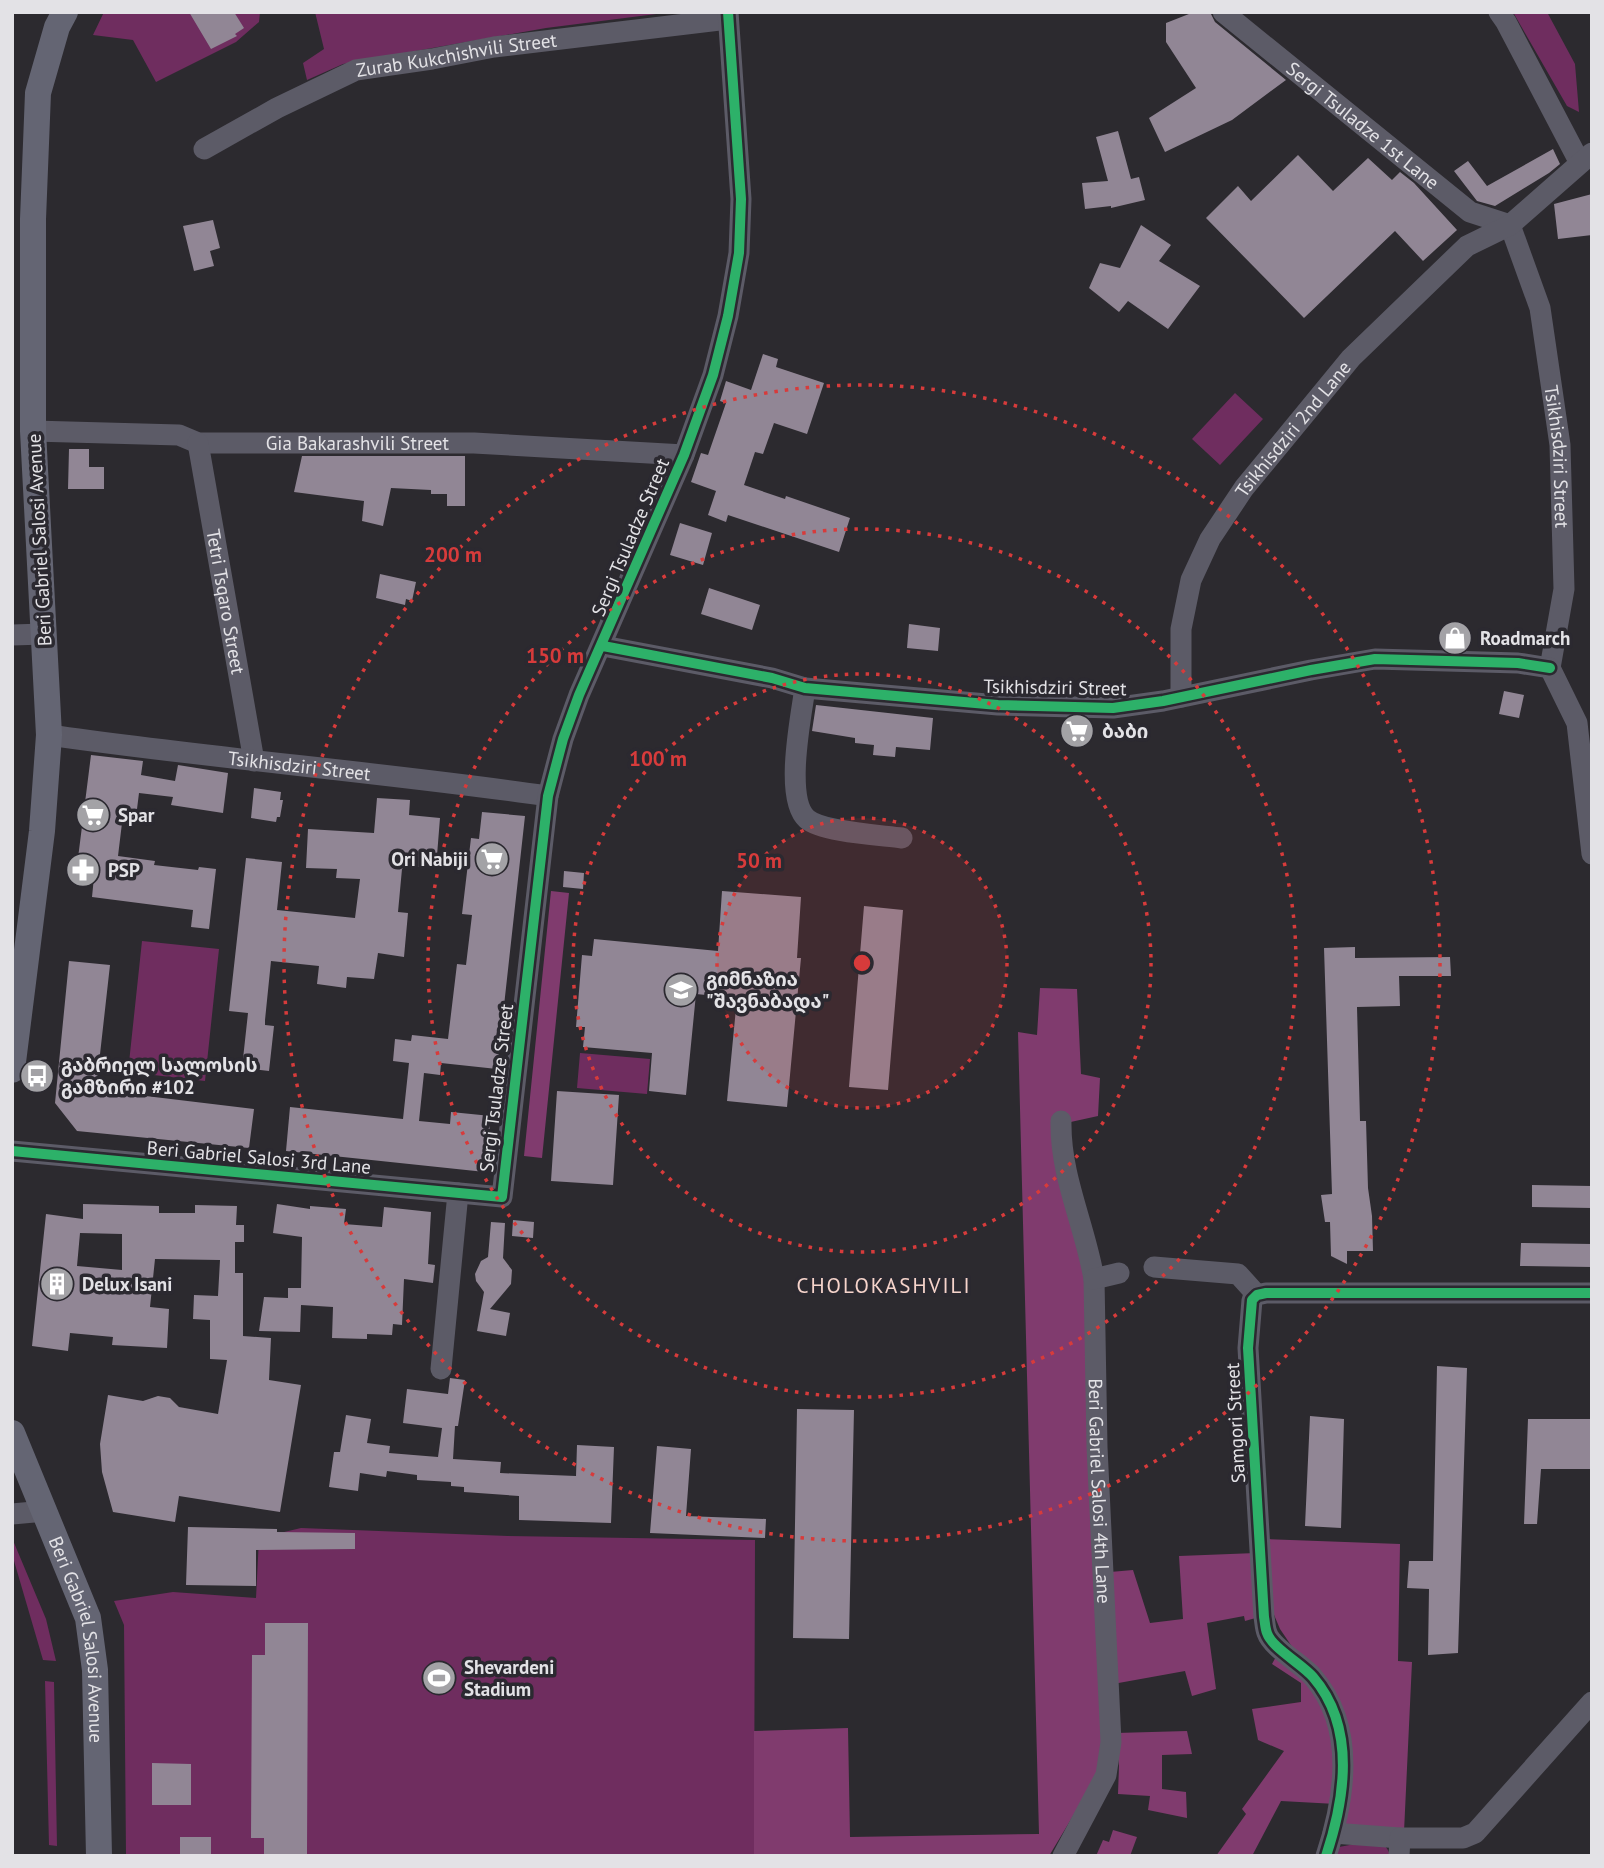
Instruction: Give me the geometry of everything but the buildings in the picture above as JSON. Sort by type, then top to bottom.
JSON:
[{"type":"main road","name":"Beri Gabriel Salosi Avenue","points":[[12,1070],[42,831],[49,735],[33,431],[33,219],[38,93],[57,27],[65,12]]},
{"type":"main road","name":"Beri Gabriel Salosi Avenue","points":[[12,1433],[88,1618],[95,1670],[99,1856]]},
{"type":"street","name":"Sergi Tsuladze 1st Lane","points":[[1223,12],[1470,212],[1510,225]]},
{"type":"street","points":[[1499,12],[1586,158],[1510,225]]},
{"type":"street","name":"Zurab Kukchishvili Street","points":[[204,149],[277,108],[356,70],[494,47],[728,16]]},
{"type":"street","name":"Sergi Tsuladze Street","points":[[502,1197],[548,796],[563,739],[579,695],[603,646],[684,455],[713,374],[728,316],[739,253],[741,199],[728,16]]},
{"type":"street","name":"Tsikhisdziri Street","points":[[603,646],[772,678],[805,688],[998,705],[1113,708],[1375,659],[1518,663],[1550,668],[1564,589],[1560,445],[1539,308],[1510,225]]},
{"type":"street","name":"Tsikhisdziri 2nd Lane","points":[[1181,697],[1181,629],[1191,580],[1210,539],[1244,488],[1351,358],[1467,246],[1510,225]]},
{"type":"street","name":"Gia Bakarashvili Street","points":[[33,431],[179,435],[198,443],[474,443],[684,455]]},
{"type":"street","name":"Tetri Tsqaro Street","points":[[198,443],[254,761]]},
{"type":"street","points":[[12,635],[44,635]]},
{"type":"street","points":[[1550,668],[1577,723],[1592,854]]},
{"type":"street","points":[[805,688],[795,770],[797,805],[807,820],[826,828],[902,838]]},
{"type":"street","name":"Tsikhisdziri Street","points":[[49,735],[548,796]]},
{"type":"street","name":"Beri Gabriel Salosi 4th Lane","points":[[1060,1121],[1060,1144],[1075,1213],[1090,1255],[1094,1279],[1097,1447],[1111,1742],[1106,1775],[1063,1856]]},
{"type":"street","name":"Beri Gabriel Salosi 3rd Lane","points":[[12,1152],[502,1197]]},
{"type":"street","points":[[441,1369],[458,1193]]},
{"type":"street","points":[[1154,1267],[1238,1274],[1257,1295],[1345,1292],[1592,1293]]},
{"type":"street","points":[[1094,1279],[1119,1273]]},
{"type":"street","name":"Samgori Street","points":[[1257,1295],[1252,1300],[1248,1348],[1264,1618],[1268,1636],[1313,1676],[1327,1696],[1339,1732],[1343,1757],[1343,1788],[1334,1833],[1325,1856]]},
{"type":"street","points":[[12,1514],[45,1511]]},
{"type":"street","points":[[1334,1833],[1399,1847],[1463,1838],[1475,1833],[1592,1702]]},
{"type":"shaded area","points":[[104,12],[260,12],[259,22],[236,42],[156,82],[133,40],[93,35]]},
{"type":"shaded area","points":[[315,12],[672,12],[546,28],[343,64],[307,80],[303,63],[324,49]]},
{"type":"shaded area","points":[[1513,12],[1547,12],[1575,64],[1579,112],[1567,106]]},
{"type":"shaded area","points":[[1235,393],[1263,419],[1220,465],[1192,439]]},
{"type":"shaded area","points":[[551,891],[569,893],[542,1158],[524,1156]]},
{"type":"shaded area","points":[[142,941],[219,949],[205,1081],[128,1072]]},
{"type":"shaded area","points":[[1040,988],[1077,989],[1081,1074],[1100,1078],[1098,1116],[1057,1125],[1084,1273],[1102,1754],[1097,1776],[1049,1856],[754,1856],[754,1731],[848,1728],[850,1837],[1039,1834],[1018,1032],[1037,1035]]},
{"type":"shaded area","points":[[580,1053],[650,1059],[647,1094],[577,1088]]},
{"type":"shaded area","name":"Shevardeni Stadium","points":[[301,1528],[508,1536],[755,1540],[754,1856],[126,1856],[124,1625],[114,1601],[173,1592],[256,1598],[259,1538]]},
{"type":"shaded area","points":[[12,1538],[46,1619],[56,1661],[43,1660],[12,1554]]},
{"type":"shaded area","points":[[1265,1539],[1400,1544],[1398,1661],[1412,1662],[1404,1832],[1343,1826],[1351,1762],[1299,1657],[1280,1629],[1267,1598]]},
{"type":"shaded area","points":[[1256,1553],[1259,1617],[1245,1621],[1244,1616],[1207,1623],[1216,1689],[1192,1696],[1185,1671],[1113,1684],[1110,1572],[1133,1570],[1150,1623],[1183,1619],[1179,1556]]},
{"type":"shaded area","points":[[1278,1653],[1311,1679],[1336,1736],[1336,1804],[1281,1801],[1252,1856],[1216,1856],[1246,1814],[1242,1809],[1284,1751],[1258,1740],[1252,1709],[1301,1702],[1301,1683],[1272,1664]]},
{"type":"shaded area","points":[[45,1681],[54,1682],[57,1846],[49,1845]]},
{"type":"shaded area","points":[[1187,1731],[1192,1754],[1162,1755],[1162,1789],[1186,1792],[1187,1818],[1148,1810],[1150,1796],[1118,1794],[1116,1733]]},
{"type":"shaded area","points":[[1113,1830],[1137,1837],[1130,1856],[1096,1856],[1103,1840],[1109,1842]]},
{"type":"shaded area","points":[[1371,1841],[1383,1845],[1390,1856],[1333,1856],[1339,1847]]},
{"type":"cycle path","points":[[12,1151],[502,1197],[548,796],[563,739],[579,695],[684,455],[713,375],[728,316],[739,253],[741,199],[728,12]]},
{"type":"cycle path","points":[[603,646],[772,678],[805,688],[998,705],[1113,708],[1163,701],[1375,659],[1518,663],[1550,668]]},
{"type":"cycle path","points":[[1326,1856],[1342,1787],[1341,1741],[1336,1718],[1327,1697],[1313,1677],[1270,1639],[1266,1629],[1248,1348],[1252,1300],[1257,1295],[1266,1293],[1592,1293]]},
{"type":"place","name":"Roadmarch","points":[[1455,638]]},
{"type":"place","name":"ბაბი","points":[[1077,731]]},
{"type":"place","name":"Spar","points":[[93,815]]},
{"type":"place","name":"Ori Nabiji","points":[[492,859]]},
{"type":"place","name":"PSP","points":[[83,870]]},
{"type":"place","name":"გიმნაზია \"შავნაბადა\"","points":[[681,990]]},
{"type":"place","name":"გაბრიელ სალოსის გამზირი #102","points":[[37,1076]]},
{"type":"place","name":"Delux Isani","points":[[57,1284]]},
{"type":"place","name":"Shevardeni Stadium","points":[[439,1678]]},
{"type":"district","name":"CHOLOKASHVILI","points":[[884,1286]]}]
